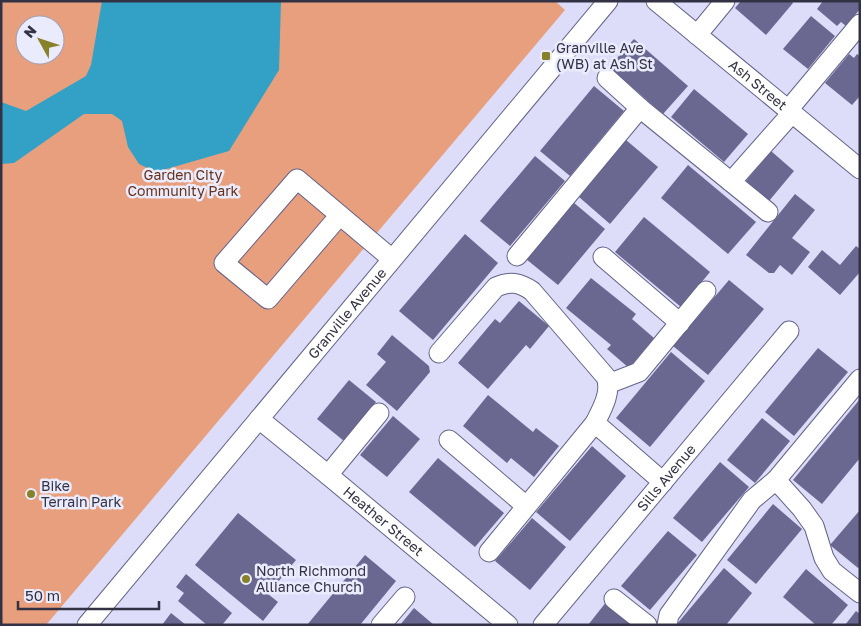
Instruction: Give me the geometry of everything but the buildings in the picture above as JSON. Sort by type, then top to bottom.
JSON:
[{"type":"street","name":"Granville Avenue","points":[[87,625],[608,1]]},
{"type":"street","name":"Ash Street","points":[[656,1],[860,169]]},
{"type":"street","points":[[697,35],[725,1]]},
{"type":"street","points":[[731,182],[860,24]]},
{"type":"street","points":[[607,78],[640,108],[768,212]]},
{"type":"street","points":[[518,256],[640,108]]},
{"type":"street","points":[[340,215],[268,299],[224,263],[297,179],[340,215],[392,259]]},
{"type":"street","points":[[603,257],[680,322]]},
{"type":"street","points":[[438,353],[496,287],[505,283],[522,284],[532,291],[606,377],[608,384],[604,404],[595,423],[489,552]]},
{"type":"street","points":[[608,384],[639,372],[706,291]]},
{"type":"street","name":"Sills Avenue","points":[[544,625],[789,331]]},
{"type":"street","points":[[668,625],[669,615],[752,500],[776,480],[860,379]]},
{"type":"street","points":[[328,475],[379,412]]},
{"type":"street","name":"Heather Street","points":[[259,419],[508,625]]},
{"type":"street","points":[[595,423],[663,482]]},
{"type":"street","points":[[449,440],[526,506]]},
{"type":"street","points":[[776,480],[802,509],[814,526],[824,558],[832,571],[858,589]]},
{"type":"street","points":[[381,625],[405,597]]},
{"type":"street","points":[[614,599],[647,625]]},
{"type":"green space","name":"Garden City Community Park","points":[[1,1],[555,1],[565,10],[46,625],[1,625]]},
{"type":"water","points":[[102,1],[281,1],[279,70],[229,151],[156,172],[139,164],[128,147],[122,121],[112,114],[84,114],[14,163],[1,164],[1,102],[26,111],[86,76],[91,65]]},
{"type":"place","name":"Granville Ave (WB) at Ash St","points":[[546,56]]},
{"type":"place","name":"Bike Terrain Park","points":[[31,494]]},
{"type":"place","name":"North Richmond Alliance Church","points":[[246,579]]}]
